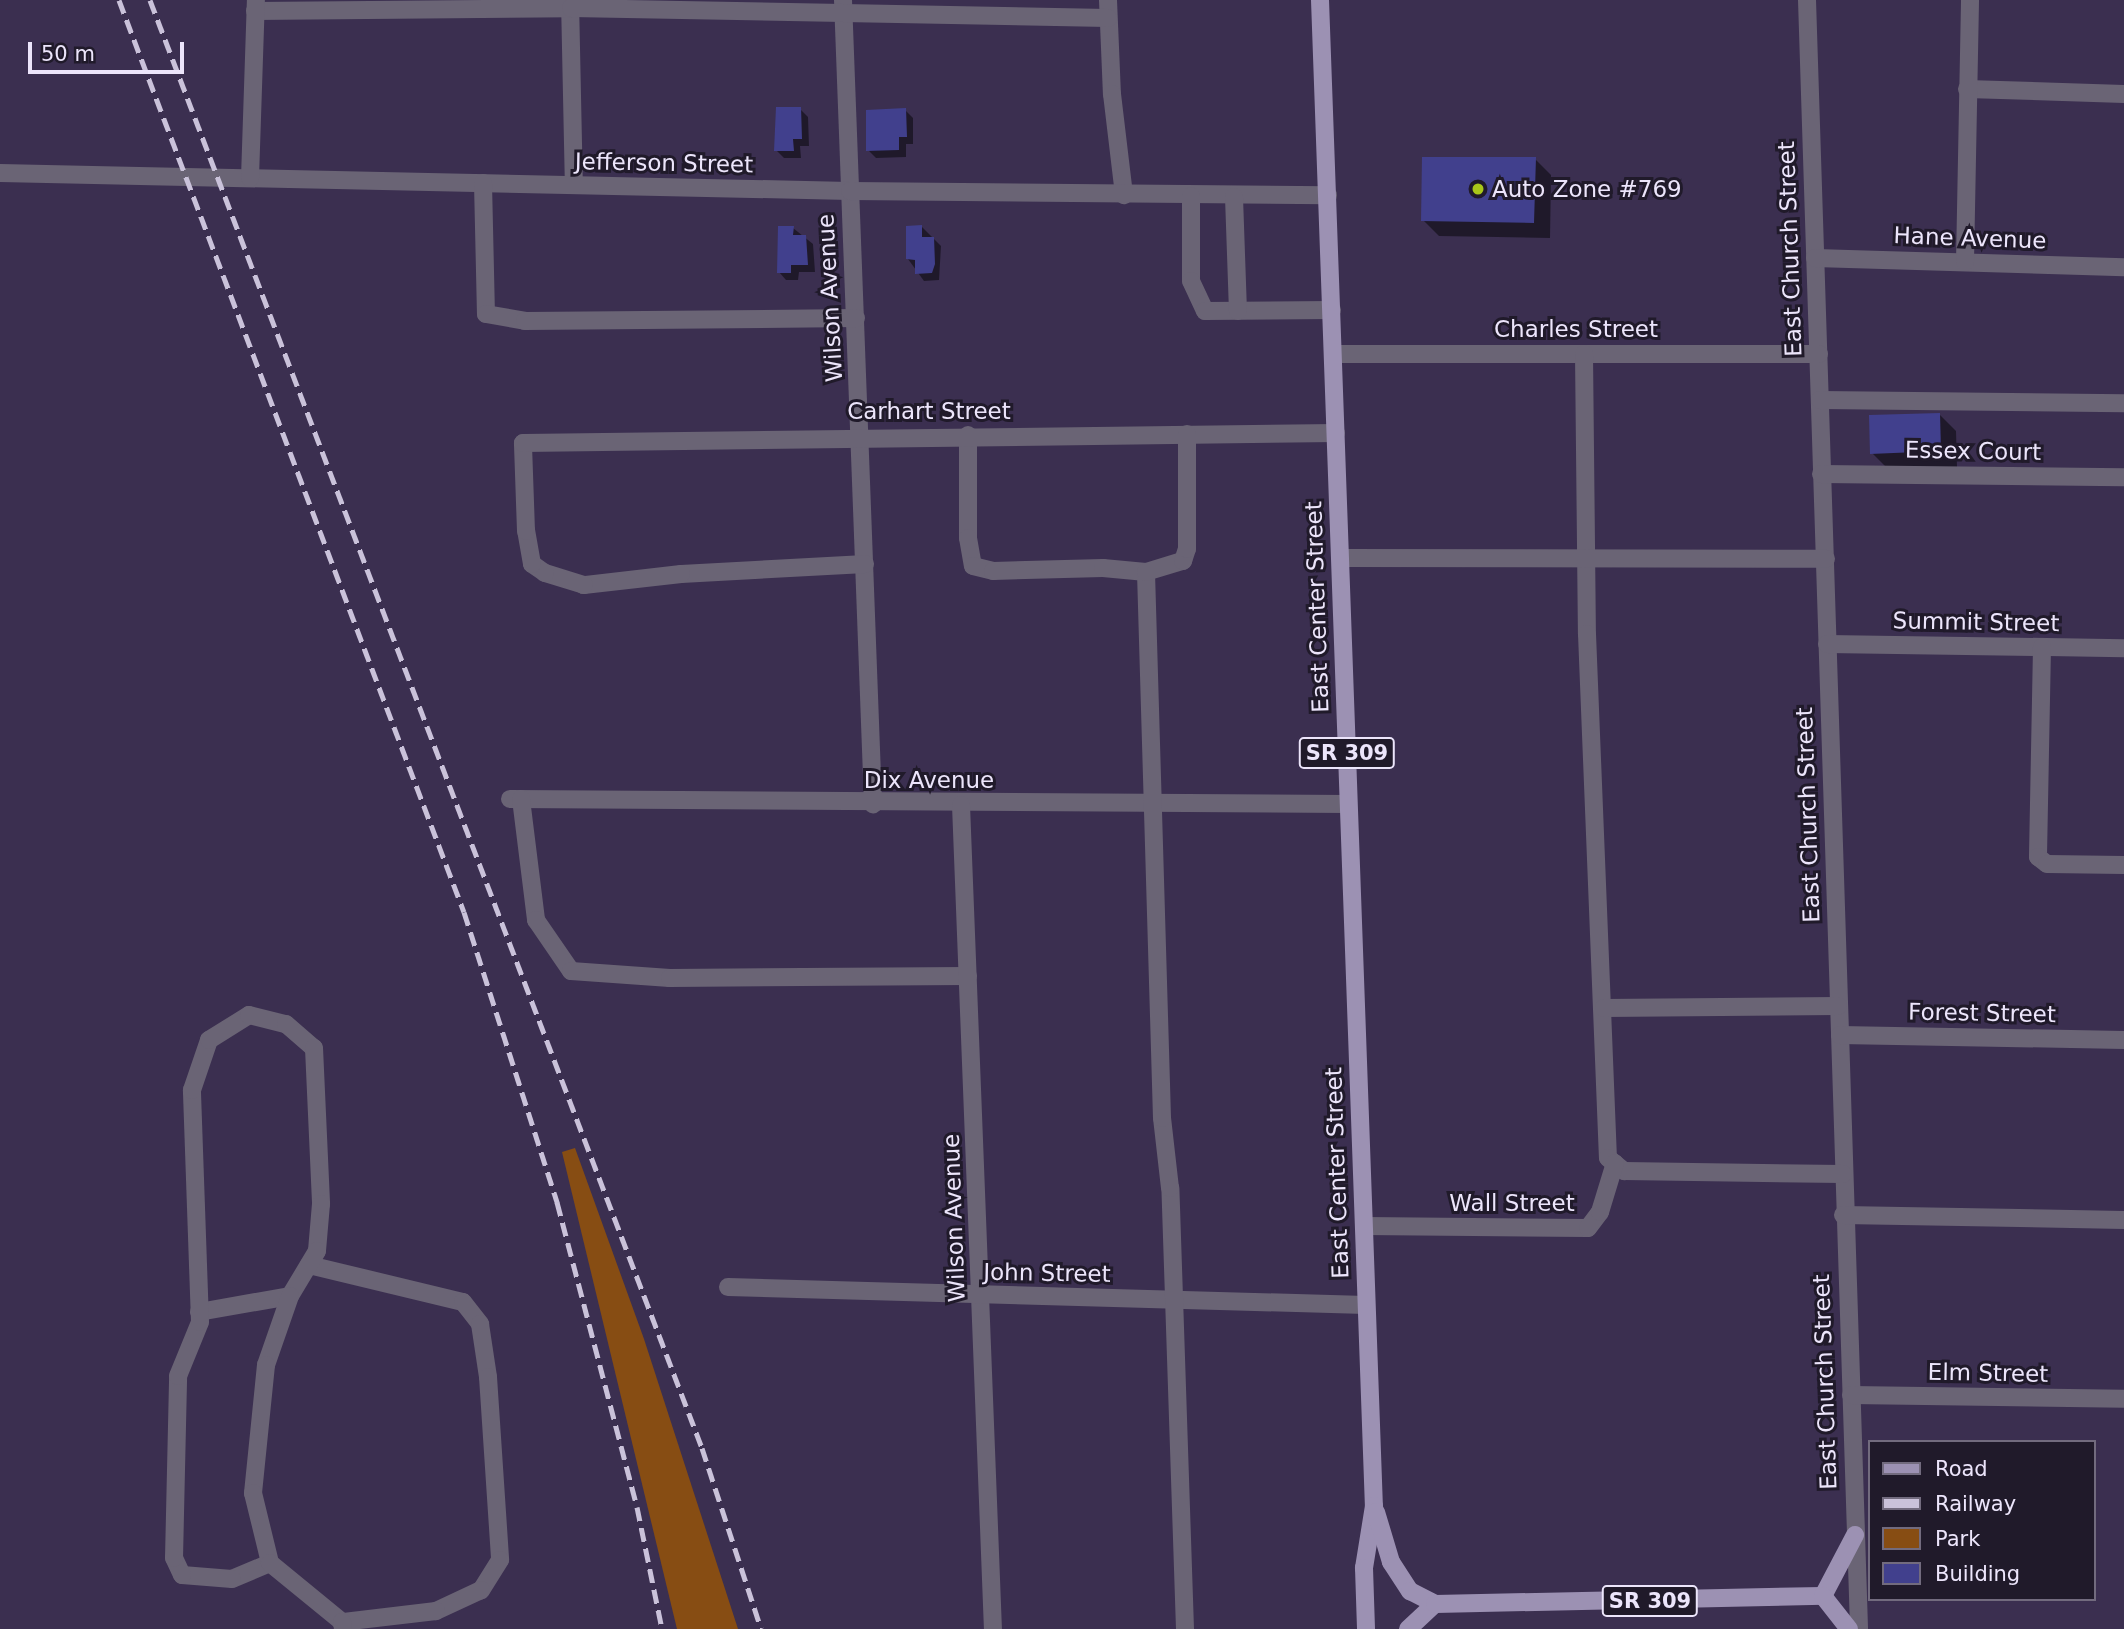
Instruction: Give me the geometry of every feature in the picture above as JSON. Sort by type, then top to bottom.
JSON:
[{"type":"main road","name":"East Center Street","points":[[1320,0],[1374,1506],[1364,1568],[1366,1629]]},
{"type":"main road","name":"East Center Street","points":[[1374,1506],[1391,1562],[1409,1591],[1435,1604]]},
{"type":"main road","points":[[1849,1629],[1823,1596],[1855,1535]]},
{"type":"main road","name":"SR 309","points":[[1435,1604],[1823,1596]]},
{"type":"main road","points":[[1408,1629],[1435,1604]]},
{"type":"street","name":"East Church Street","points":[[1807,0],[1821,474],[1826,559],[1843,1215],[1859,1629]]},
{"type":"street","points":[[1965,262],[1970,0]]},
{"type":"street","points":[[571,4],[574,185]]},
{"type":"street","points":[[250,178],[255,5],[571,4],[1108,9],[1112,94],[1124,195]]},
{"type":"street","name":"Wilson Avenue","points":[[843,7],[873,804]]},
{"type":"street","points":[[1967,89],[2124,94]]},
{"type":"street","name":"Jefferson Street","points":[[0,173],[850,191],[1234,197],[1328,195]]},
{"type":"street","points":[[483,183],[486,314],[525,321],[856,318]]},
{"type":"street","points":[[1191,196],[1191,281],[1196,298],[1205,311],[1332,310]]},
{"type":"street","points":[[1234,197],[1238,311]]},
{"type":"street","name":"Hane Avenue","points":[[1815,258],[2124,267]]},
{"type":"street","name":"Charles Street","points":[[1333,354],[1819,354]]},
{"type":"street","points":[[1584,354],[1587,556],[1608,1158],[1624,1171],[1843,1174]]},
{"type":"street","points":[[1820,400],[2124,403]]},
{"type":"street","name":"Carhart Street","points":[[865,564],[681,574],[584,585],[545,573],[532,564],[526,531],[523,443],[861,436],[1336,433]]},
{"type":"street","points":[[968,435],[968,538],[973,565],[993,571],[1103,568],[1146,572],[1183,561],[1187,549],[1187,434]]},
{"type":"street","name":"Essex Court","points":[[1821,474],[2124,477]]},
{"type":"street","points":[[1341,558],[1587,556],[1826,559]]},
{"type":"street","points":[[1146,572],[1161,1104],[1170,1188],[1185,1629]]},
{"type":"street","name":"Summit Street","points":[[1828,644],[2124,649]]},
{"type":"street","points":[[2042,647],[2038,857],[2047,864],[2124,865]]},
{"type":"street","name":"Dix Avenue","points":[[968,976],[670,978],[571,971],[536,920],[516,799],[961,805],[1348,804]]},
{"type":"street","name":"Wilson Avenue","points":[[961,805],[993,1629]]},
{"type":"street","points":[[1604,1008],[1838,1006]]},
{"type":"street","points":[[270,1563],[232,1579],[182,1575],[174,1558],[178,1376],[200,1322],[192,1090],[209,1040],[249,1015],[286,1024],[314,1048],[321,1204],[317,1251],[290,1296],[265,1364],[253,1493],[270,1563],[342,1626],[436,1611],[481,1590],[500,1560],[488,1377],[480,1324],[463,1302],[309,1265]]},
{"type":"street","name":"Forest Street","points":[[1840,1035],[2124,1040]]},
{"type":"street","name":"Wall Street","points":[[1364,1226],[1588,1228],[1600,1212],[1615,1163]]},
{"type":"street","points":[[1843,1215],[2124,1220]]},
{"type":"street","name":"John Street","points":[[728,1287],[1366,1305]]},
{"type":"street","points":[[199,1312],[290,1296]]},
{"type":"street","name":"Elm Street","points":[[1852,1395],[2124,1399]]},
{"type":"green space","points":[[575,1148],[644,1339],[738,1629],[677,1629],[562,1152]]},
{"type":"building","points":[[776,107],[801,107],[802,139],[793,139],[794,151],[774,151]]},
{"type":"building","points":[[906,108],[907,137],[899,137],[899,150],[866,151],[866,110]]},
{"type":"building","name":"Auto Zone #769","points":[[1422,157],[1536,157],[1534,223],[1421,221]]},
{"type":"building","points":[[922,225],[922,237],[934,237],[935,264],[932,273],[915,274],[915,260],[906,259],[906,226]]},
{"type":"building","points":[[778,226],[794,226],[793,235],[806,235],[808,265],[791,265],[791,273],[777,273]]},
{"type":"building","points":[[1940,413],[1941,451],[1870,454],[1869,415]]},
{"type":"railway","points":[[119,0],[464,912],[557,1202],[637,1507],[662,1629]]},
{"type":"railway","points":[[150,0],[702,1448],[761,1629]]},
{"type":"place","name":"Auto Zone #769","points":[[1478,189]]}]
